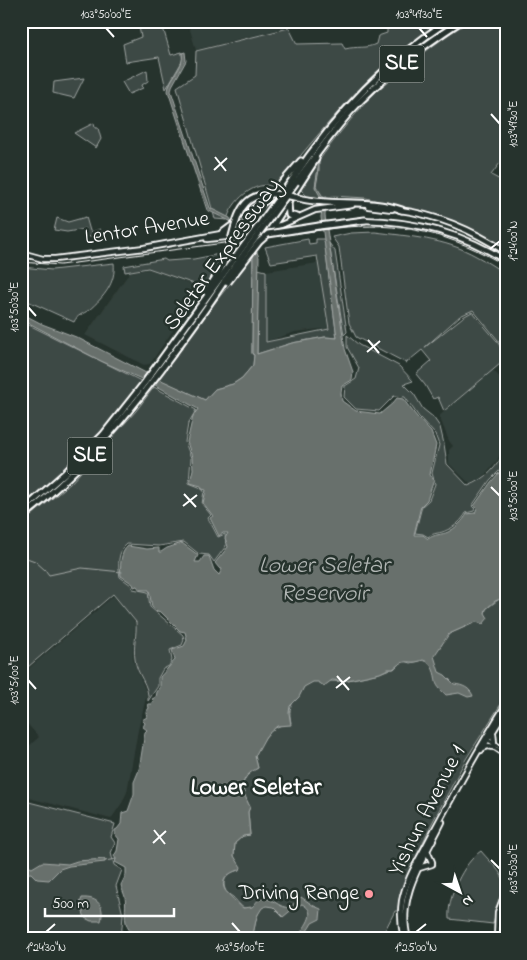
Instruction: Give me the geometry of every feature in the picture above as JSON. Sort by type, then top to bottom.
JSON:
[{"type":"highway","name":"Seletar Expressway","points":[[294,181],[315,146],[348,106],[392,64],[426,36],[448,21]]},
{"type":"highway","name":"Seletar Expressway","points":[[21,518],[69,477],[106,439],[147,384],[201,302],[223,278],[294,181],[362,99],[418,51],[461,21]]},
{"type":"highway","points":[[220,234],[269,198],[315,146]]},
{"type":"highway","points":[[264,232],[270,228],[288,204],[321,148]]},
{"type":"highway","points":[[223,278],[234,226],[239,213],[245,204],[256,197],[279,193],[317,202],[378,204],[402,210]]},
{"type":"highway","points":[[288,204],[289,215],[296,218]]},
{"type":"highway","points":[[223,278],[268,234],[365,220]]},
{"type":"highway","name":"Seletar Expressway","points":[[153,375],[212,301],[223,278]]},
{"type":"highway","name":"Seletar Expressway","points":[[21,512],[42,495],[88,451],[147,384]]},
{"type":"main road","name":"Lentor Avenue","points":[[21,254],[44,262],[55,262],[270,228],[311,211],[354,205],[402,210],[427,216],[461,228],[506,252]]},
{"type":"main road","points":[[365,220],[420,225],[459,236],[506,261]]},
{"type":"main road","name":"Lentor Avenue","points":[[21,254],[43,259],[55,259],[144,248],[220,234],[264,232],[328,224]]},
{"type":"main road","points":[[459,236],[457,233],[461,228]]},
{"type":"main road","points":[[490,252],[493,249],[493,244]]},
{"type":"main road","name":"Yishun Avenue 1","points":[[404,939],[401,911],[408,882],[458,784],[506,705]]},
{"type":"main road","name":"Yishun Avenue 1","points":[[408,939],[404,910],[410,887],[485,740],[506,710]]},
{"type":"main road","points":[[482,748],[494,745],[493,731]]},
{"type":"main road","points":[[419,868],[432,863],[427,851]]},
{"type":"main road","points":[[498,939],[498,912],[506,892]]},
{"type":"main road","points":[[498,939],[499,922],[506,897]]},
{"type":"street","points":[[485,740],[506,753]]},
{"type":"shaded area","points":[[161,21],[171,55],[182,52],[183,60],[166,89],[159,57],[126,62],[123,44],[141,37],[139,27]]},
{"type":"shaded area","points":[[182,21],[297,21],[297,25],[196,50],[188,23],[183,23]]},
{"type":"shaded area","points":[[398,21],[444,21],[404,49],[368,80],[331,119],[274,187],[267,185],[252,189],[233,206],[227,220],[215,219],[177,87],[195,75],[196,51],[289,28],[297,44],[342,43],[345,49],[369,46],[376,44],[378,36],[387,33],[387,29]]},
{"type":"shaded area","points":[[470,21],[506,21],[506,118],[500,123],[506,129],[506,155],[491,175],[506,183],[506,249],[495,241],[441,217],[366,198],[334,196],[320,198],[307,196],[300,189],[333,142],[370,98],[425,52]]},
{"type":"shaded area","points":[[147,70],[148,81],[142,85],[143,88],[129,94],[122,82]]},
{"type":"shaded area","points":[[84,78],[74,98],[53,93],[54,82]]},
{"type":"shaded area","points":[[94,123],[95,128],[98,128],[101,139],[96,148],[74,133]]},
{"type":"shaded area","points":[[86,217],[90,231],[100,229],[102,235],[87,237],[85,229],[67,232],[54,230],[57,218],[68,222]]},
{"type":"shaded area","points":[[375,232],[440,242],[464,250],[506,274],[506,354],[498,340],[473,310],[460,316],[424,348],[472,312],[497,341],[506,357],[506,359],[444,411],[438,397],[433,399],[416,374],[431,361],[422,350],[406,363],[356,337],[349,323],[339,247],[332,237],[351,233]]},
{"type":"shaded area","points":[[308,239],[309,244],[316,243],[316,239],[324,239],[337,338],[325,337],[292,343],[257,354],[258,269],[266,271],[266,342],[329,329],[317,256],[271,263],[265,247]]},
{"type":"shaded area","points":[[329,243],[335,251],[347,332],[344,335]]},
{"type":"shaded area","points":[[225,253],[222,263],[206,288],[148,268],[125,272],[124,266],[164,259],[167,261],[194,259]]},
{"type":"shaded area","points":[[253,255],[253,365],[242,378],[233,384],[215,389],[205,400],[158,379],[205,315]]},
{"type":"shaded area","points":[[114,263],[113,277],[104,295],[89,310],[78,316],[74,322],[21,298],[21,267],[52,270]]},
{"type":"shaded area","points":[[318,263],[329,329],[295,332],[266,342],[266,271]]},
{"type":"shaded area","points":[[149,269],[202,288],[150,364],[144,365],[85,335],[130,272]]},
{"type":"shaded area","points":[[21,321],[141,381],[126,404],[77,459],[21,506]]},
{"type":"shaded area","points":[[347,335],[359,345],[399,366],[413,381],[404,384],[440,427],[447,464],[468,486],[481,480],[491,472],[506,449],[506,461],[503,467],[490,480],[472,506],[475,509],[474,511],[466,513],[450,529],[428,537],[415,533],[422,506],[429,500],[435,484],[432,473],[439,445],[435,434],[419,417],[405,397],[394,396],[379,411],[356,409],[344,397],[345,386],[356,379],[359,368],[347,347]]},
{"type":"shaded area","points":[[493,370],[506,384],[506,442],[497,461],[481,479],[470,484],[449,464],[449,450],[453,446],[449,441],[439,416]]},
{"type":"shaded area","points":[[154,387],[196,410],[188,424],[185,442],[191,458],[189,483],[204,491],[202,504],[211,515],[208,518],[218,537],[225,534],[226,546],[214,562],[209,555],[199,554],[184,542],[159,546],[127,544],[121,551],[119,563],[120,577],[131,585],[133,589],[148,592],[150,607],[183,635],[182,645],[170,650],[172,660],[169,666],[163,669],[158,678],[158,686],[148,701],[147,690],[135,659],[136,622],[113,594],[21,673],[21,524],[70,484],[136,411]]},
{"type":"shaded area","points":[[112,597],[128,612],[135,622],[133,660],[147,694],[138,730],[127,792],[111,819],[21,796],[21,753],[39,737],[21,717],[21,675]]},
{"type":"shaded area","points":[[502,597],[506,597],[506,696],[466,759],[431,825],[402,888],[398,911],[395,911],[382,936],[376,939],[252,939],[260,909],[256,905],[248,908],[243,907],[227,893],[224,882],[233,872],[240,870],[234,856],[235,843],[243,836],[250,835],[248,812],[250,807],[243,784],[247,776],[258,768],[255,756],[261,743],[273,730],[284,724],[291,723],[291,707],[305,685],[314,681],[344,681],[394,669],[405,661],[411,663],[423,660],[441,646],[445,637],[476,622],[485,613],[486,609]]},
{"type":"shaded area","points":[[21,800],[115,824],[111,837],[115,843],[111,853],[114,865],[122,870],[116,886],[123,915],[121,939],[21,939]]},
{"type":"shaded area","points":[[481,851],[500,873],[505,885],[505,892],[502,900],[499,899],[493,924],[449,919],[451,901],[462,872]]},
{"type":"water","points":[[185,52],[186,61],[171,91],[210,208],[230,218],[232,222],[207,210],[168,91],[181,63],[182,53]]},
{"type":"water","name":"Lower Seletar Reservoir","points":[[319,161],[316,186],[326,201],[325,216],[345,349],[353,372],[352,380],[342,386],[342,401],[356,411],[380,414],[397,398],[403,399],[431,432],[436,445],[430,475],[434,480],[427,500],[421,506],[414,535],[423,535],[428,539],[446,533],[461,522],[467,514],[475,513],[477,508],[474,506],[506,465],[506,597],[495,601],[486,609],[485,613],[488,618],[483,624],[476,622],[449,634],[434,656],[439,672],[454,684],[468,689],[473,696],[468,697],[459,693],[446,695],[438,686],[433,669],[426,661],[405,662],[393,669],[380,673],[343,681],[332,680],[324,686],[318,682],[313,682],[304,687],[299,697],[290,706],[291,725],[277,726],[266,736],[255,756],[258,768],[247,776],[243,784],[250,807],[248,812],[250,835],[243,836],[235,843],[234,856],[241,867],[240,870],[227,876],[224,886],[226,891],[243,908],[252,907],[264,898],[289,907],[301,897],[321,909],[320,919],[312,923],[302,939],[297,939],[308,921],[310,912],[302,904],[283,917],[273,907],[266,906],[262,908],[257,916],[252,939],[126,939],[130,931],[125,918],[125,897],[121,885],[126,875],[126,868],[115,862],[114,856],[119,839],[115,834],[115,830],[121,824],[122,813],[128,811],[134,794],[134,782],[139,770],[145,732],[147,730],[143,727],[145,723],[142,720],[147,717],[148,704],[152,704],[154,701],[152,699],[156,697],[160,688],[160,677],[175,660],[172,650],[184,646],[187,640],[185,632],[180,631],[161,612],[152,607],[149,590],[140,590],[137,586],[134,587],[133,584],[121,576],[122,556],[128,546],[147,549],[159,548],[159,552],[161,552],[182,543],[198,555],[195,562],[200,562],[204,556],[209,556],[214,570],[219,575],[222,569],[215,563],[228,547],[225,538],[228,533],[223,533],[219,536],[210,518],[213,516],[203,503],[206,490],[202,489],[201,486],[190,483],[193,469],[192,457],[187,442],[193,416],[198,409],[155,385],[101,361],[21,319],[21,313],[42,324],[76,337],[146,373],[205,400],[215,389],[233,384],[242,378],[253,365],[253,253],[256,250],[259,257],[257,354],[292,343],[325,337],[337,338],[321,217],[323,201],[315,187]]},
{"type":"water","points":[[105,859],[105,862],[69,866],[60,869],[49,880],[37,879],[31,873],[21,874],[21,863],[32,868],[42,862],[68,864],[77,861]]},
{"type":"water","points":[[82,898],[92,899],[99,904],[102,911],[101,921],[91,921],[85,918],[80,903]]},
{"type":"waterway","points":[[21,556],[35,561],[45,570]]},
{"type":"waterway","points":[[46,571],[49,575],[82,568],[122,572]]},
{"type":"waterway","points":[[105,861],[116,859]]},
{"type":"railway","points":[[21,262],[60,265],[336,228],[382,226],[403,228],[445,238],[465,245],[506,266]]},
{"type":"place","name":"Driving Range","points":[[369,894]]},
{"type":"district","name":"Lower Seletar","points":[[256,788]]}]
